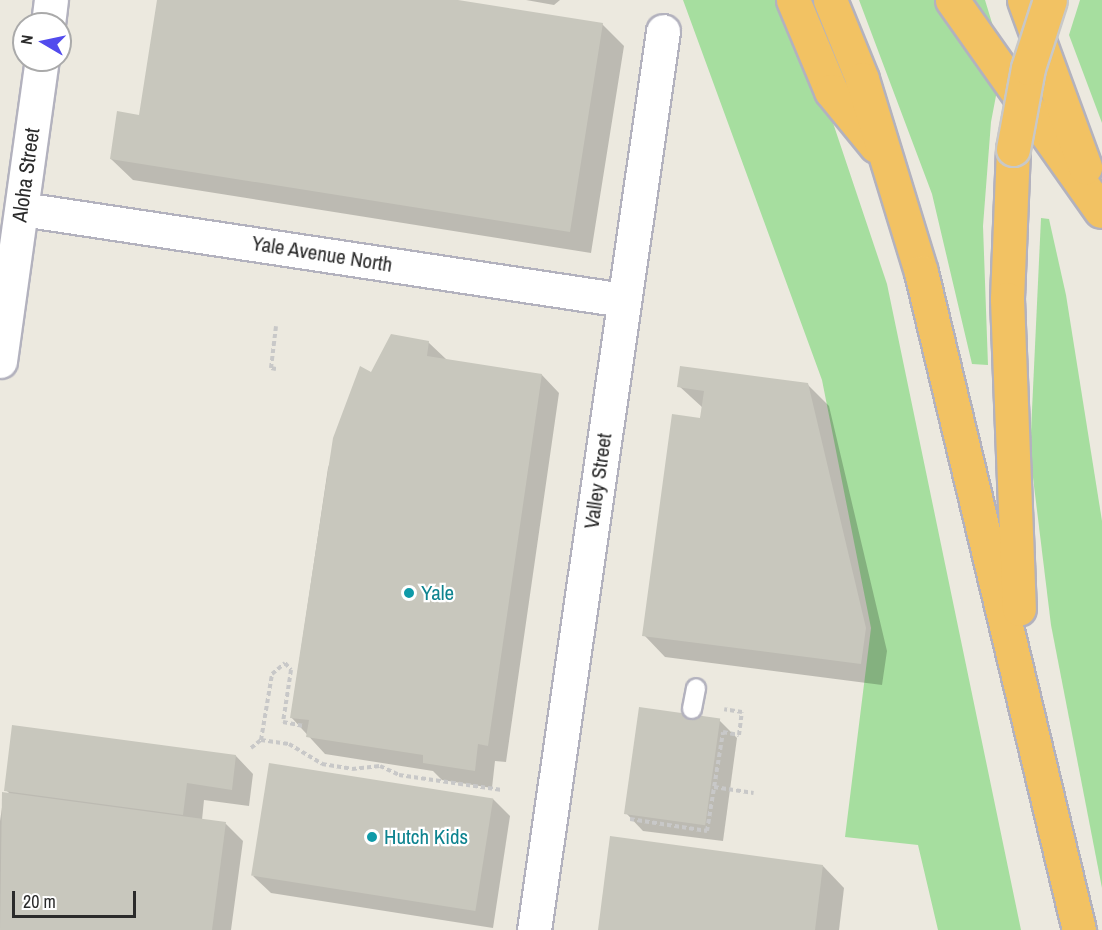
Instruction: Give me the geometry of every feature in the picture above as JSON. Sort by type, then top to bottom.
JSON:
[{"type":"highway","points":[[794,0],[831,91],[885,157]]},
{"type":"highway","points":[[830,0],[862,79],[927,295],[1079,930]]},
{"type":"highway","points":[[952,0],[1102,212]]},
{"type":"highway","points":[[1024,0],[1102,212]]},
{"type":"highway","points":[[1050,0],[1028,68],[1013,150],[1007,298],[1020,618],[1068,886]]},
{"type":"street","name":"Valley Street","points":[[534,930],[663,31]]},
{"type":"street","name":"Aloha Street","points":[[0,361],[40,72]]},
{"type":"street","name":"Yale Avenue North","points":[[21,208],[623,300]]},
{"type":"lane","points":[[692,709],[696,688]]},
{"type":"path","points":[[276,326],[271,368],[276,369]]},
{"type":"path","points":[[251,748],[261,740],[272,674],[285,663],[291,670],[283,722],[304,726]]},
{"type":"path","points":[[630,819],[707,831],[723,732],[739,735],[742,712],[715,708]]},
{"type":"path","points":[[261,740],[289,744],[322,764],[352,769],[380,766],[399,775],[502,790]]},
{"type":"path","points":[[714,787],[754,793]]},
{"type":"green space","points":[[683,0],[788,0],[824,96],[887,284],[1021,930],[938,930],[918,845],[845,837],[871,628],[822,380]]},
{"type":"green space","points":[[859,0],[985,0],[1003,59],[991,122],[983,226],[988,365],[972,364],[932,194]]},
{"type":"green space","points":[[1080,0],[1102,0],[1102,123],[1069,35]]},
{"type":"green space","points":[[1041,218],[1049,219],[1066,295],[1102,521],[1102,888],[1051,625],[1030,453]]},
{"type":"building","points":[[157,0],[458,0],[603,23],[570,232],[110,159],[117,111],[139,115]]},
{"type":"building","name":"Yale","points":[[391,334],[429,341],[427,356],[542,374],[488,746],[478,744],[475,771],[423,763],[423,755],[306,737],[309,720],[290,718],[333,438],[360,366],[371,372]]},
{"type":"building","points":[[680,366],[808,383],[866,628],[861,664],[642,636],[672,414],[700,418],[704,391],[677,387]]},
{"type":"building","points":[[639,707],[720,718],[705,825],[624,814]]},
{"type":"building","points":[[12,725],[236,755],[232,790],[187,783],[183,815],[4,791]]},
{"type":"building","name":"Hutch Kids","points":[[269,763],[493,799],[475,911],[251,876]]},
{"type":"building","points":[[2,792],[226,822],[212,930],[0,930]]},
{"type":"building","points":[[610,836],[823,865],[815,930],[598,930]]},
{"type":"place","name":"Yale","points":[[409,593]]},
{"type":"place","name":"Hutch Kids","points":[[372,837]]}]
